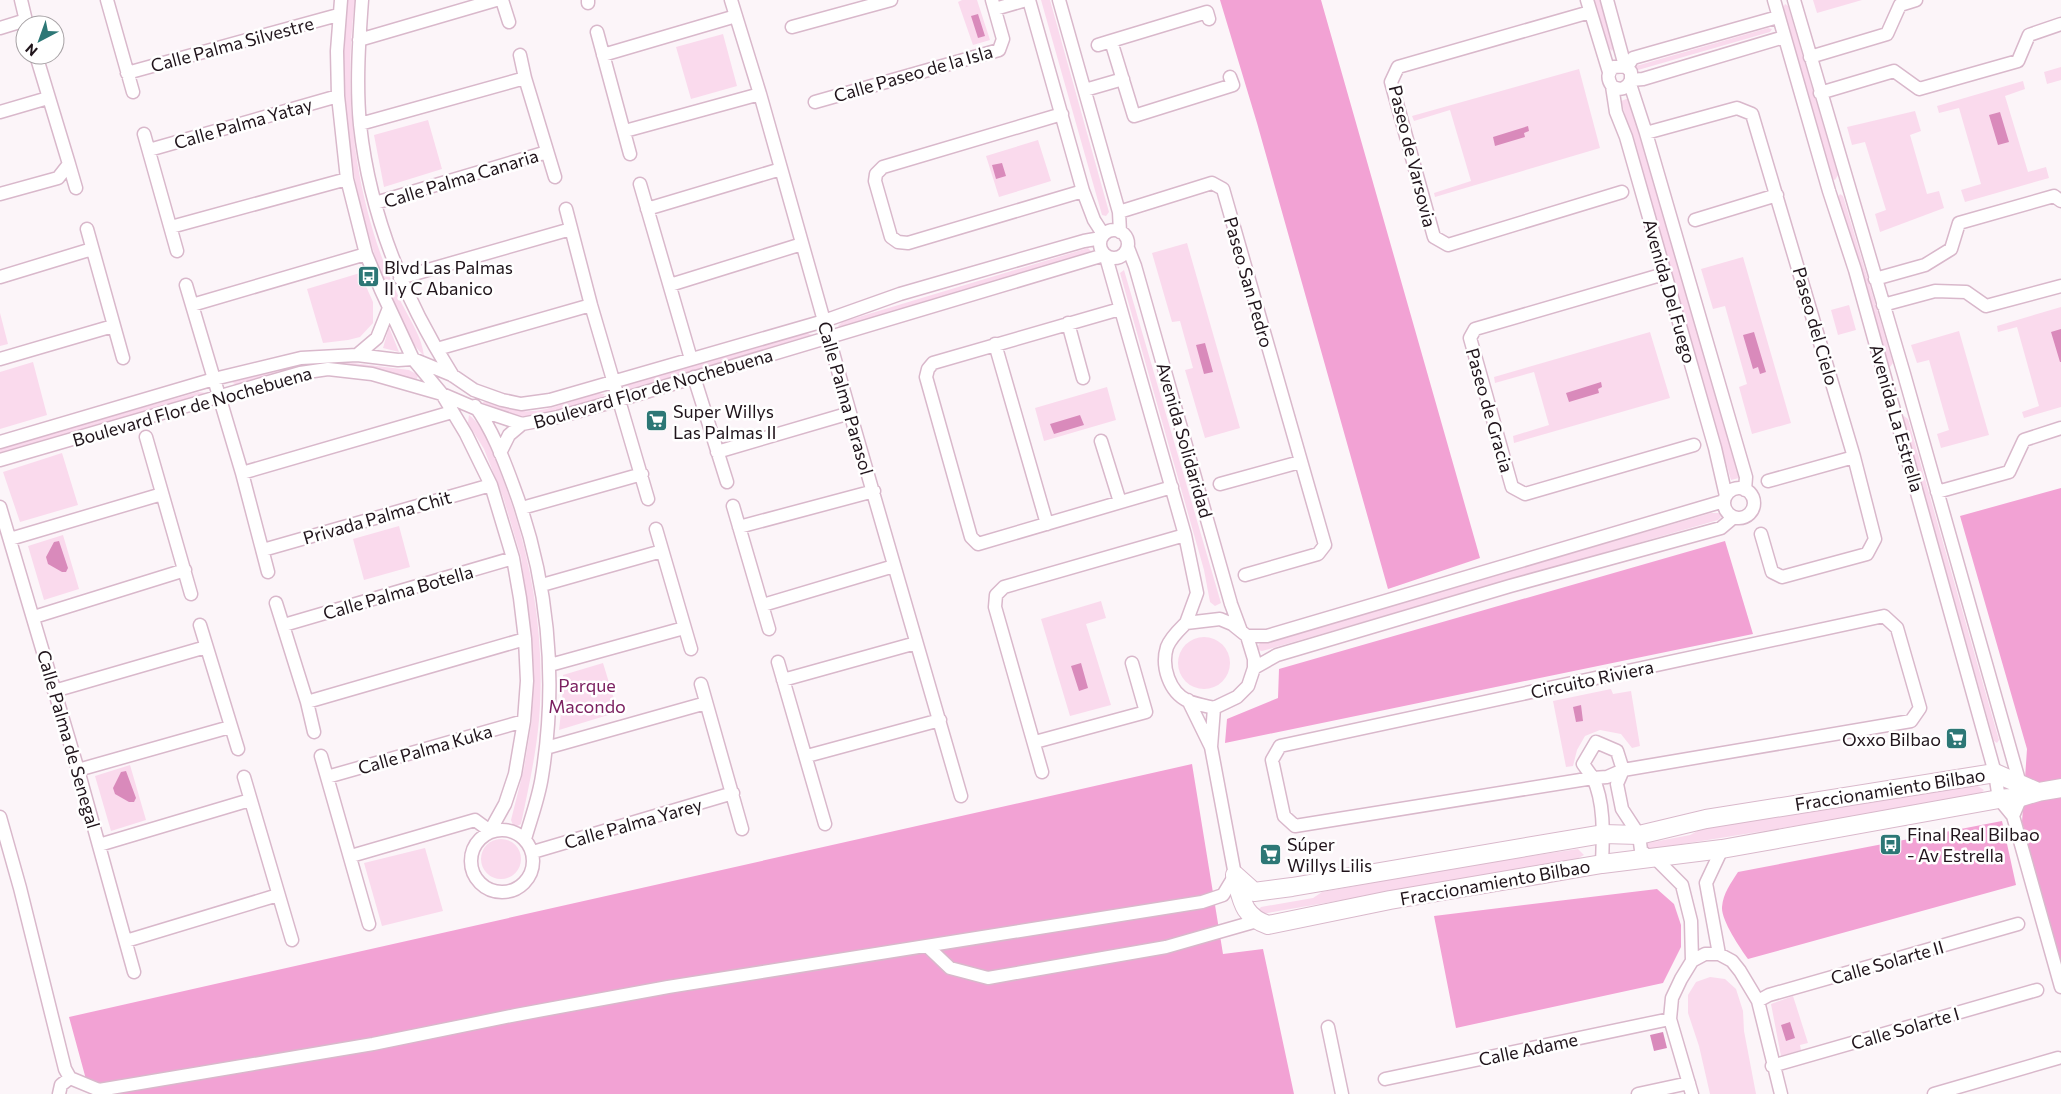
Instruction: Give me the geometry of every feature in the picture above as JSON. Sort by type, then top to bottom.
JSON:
[{"type":"main road","name":"Fraccionamiento Bilbao","points":[[1236,875],[1254,892],[1292,887],[1603,834],[1639,835],[1706,819],[1995,773],[2020,791]]},
{"type":"main road","name":"Fraccionamiento Bilbao","points":[[1257,921],[1268,925],[1390,900],[1602,864],[1722,849],[1999,799],[2020,791],[2038,792],[2061,788]]},
{"type":"main road","points":[[1236,875],[1246,911],[1257,921]]},
{"type":"street","points":[[20,0],[24,15]]},
{"type":"street","name":"Calle Palma Silvestre","points":[[107,0],[133,92]]},
{"type":"street","points":[[340,0],[338,15],[338,96],[347,179],[366,254],[413,359],[442,394],[466,434],[492,485],[513,558],[525,640],[527,681],[524,721],[515,774],[504,804],[490,831],[480,838],[472,849],[470,862],[474,875],[482,885],[494,891],[508,892],[520,887],[529,878],[534,865],[533,852],[525,838],[512,830],[490,831],[475,820],[351,856]]},
{"type":"street","points":[[362,0],[359,40],[360,124],[368,179],[385,241],[417,315],[452,375],[477,409],[500,453],[522,508],[542,585],[548,625],[551,685],[542,778],[525,838]]},
{"type":"street","points":[[359,40],[496,0]]},
{"type":"street","points":[[502,0],[509,22]]},
{"type":"street","name":"Calle Palma Parasol","points":[[731,0],[760,94],[961,796]]},
{"type":"street","points":[[792,27],[892,0]]},
{"type":"street","points":[[1029,0],[1083,191],[1102,236]]},
{"type":"street","points":[[1059,0],[1119,212],[1120,232]]},
{"type":"street","points":[[1607,0],[1626,67],[1631,72],[1631,82]]},
{"type":"street","name":"Avenida La Estrella","points":[[1774,0],[1829,191],[1855,270],[1886,378],[1995,773],[1999,799]]},
{"type":"street","name":"Avenida La Estrella","points":[[1794,0],[1904,374],[2020,791]]},
{"type":"street","points":[[1810,57],[1887,34],[1900,5],[1916,0]]},
{"type":"street","name":"Calle Paseo de la Isla","points":[[815,102],[999,50],[1003,38],[994,5],[1019,2]]},
{"type":"street","points":[[1585,9],[1609,72],[1608,79],[1612,86],[1623,88],[1631,82],[1784,37]]},
{"type":"street","name":"Paseo de Varsovia","points":[[1585,9],[1398,67],[1391,82],[1434,237],[1448,245],[1622,192]]},
{"type":"street","points":[[1098,45],[1207,12],[1209,19]]},
{"type":"street","name":"Calle Palma Silvestre","points":[[127,73],[338,15]]},
{"type":"street","points":[[604,55],[736,16]]},
{"type":"street","points":[[1626,67],[1633,58],[1778,18]]},
{"type":"street","points":[[1820,93],[1894,70],[1919,89],[2018,61],[2029,35],[2061,24]]},
{"type":"street","points":[[0,28],[15,25]]},
{"type":"street","points":[[597,32],[630,154]]},
{"type":"street","points":[[1111,41],[1123,80],[1130,117],[1233,86],[1230,77]]},
{"type":"street","name":"Calle Palma Canaria","points":[[520,55],[525,78],[555,177]]},
{"type":"street","points":[[39,65],[76,188]]},
{"type":"street","points":[[1609,72],[1614,67],[1626,67]]},
{"type":"street","points":[[360,124],[525,78]]},
{"type":"street","points":[[1085,90],[1123,80]]},
{"type":"street","name":"Avenida Del Fuego","points":[[1631,82],[1651,132],[1746,477],[1745,490]]},
{"type":"street","name":"Avenida Del Fuego","points":[[1612,86],[1616,112],[1626,137],[1659,275],[1715,448],[1725,499]]},
{"type":"street","points":[[625,131],[760,94]]},
{"type":"street","name":"Calle Palma Yatay","points":[[149,150],[338,96]]},
{"type":"street","points":[[0,112],[48,98]]},
{"type":"street","name":"Paseo del Cielo","points":[[1651,132],[1737,108],[1752,114],[1778,195],[1854,457],[1875,539],[1868,554],[1782,577],[1772,572],[1761,534]]},
{"type":"street","points":[[1062,114],[883,166],[876,174],[875,181],[891,237],[898,242],[908,243],[1083,191]]},
{"type":"street","name":"Calle Palma Yatay","points":[[144,134],[177,251]]},
{"type":"street","name":"Calle Palma Canaria","points":[[375,203],[547,152]]},
{"type":"street","points":[[0,194],[58,178],[69,164]]},
{"type":"street","points":[[647,209],[780,169]]},
{"type":"street","points":[[170,227],[347,179]]},
{"type":"street","name":"Paseo San Pedro","points":[[1119,212],[1212,182],[1223,188],[1325,545],[1318,554],[1245,575]]},
{"type":"street","points":[[640,184],[691,359]]},
{"type":"street","points":[[1829,191],[1848,186]]},
{"type":"street","points":[[1695,220],[1778,195]]},
{"type":"street","points":[[1876,279],[1925,265],[1951,249],[1959,223],[2054,196],[2061,201]]},
{"type":"street","points":[[566,209],[591,306],[648,498]]},
{"type":"street","points":[[87,229],[123,358]]},
{"type":"street","points":[[400,278],[571,229]]},
{"type":"street","points":[[1111,230],[1120,232],[1127,238],[1128,248],[1118,258],[1105,256],[1099,247],[1102,236],[1111,230]]},
{"type":"street","name":"Boulevard Flor de Nochebuena","points":[[0,442],[214,379],[301,358],[357,355],[398,360],[413,359],[452,375],[474,390],[502,400],[521,404],[550,400],[824,321],[900,294],[1102,236]]},
{"type":"street","points":[[670,285],[802,244]]},
{"type":"street","name":"Avenida Solidaridad","points":[[1128,248],[1135,266],[1231,604],[1244,634]]},
{"type":"street","points":[[0,277],[92,250]]},
{"type":"street","points":[[192,304],[366,254]]},
{"type":"street","name":"Boulevard Flor de Nochebuena","points":[[0,460],[300,373],[328,369],[372,374],[442,394],[477,409],[522,424],[558,418],[1105,256]]},
{"type":"street","name":"Avenida Solidaridad","points":[[1105,256],[1185,535],[1197,593],[1186,623]]},
{"type":"street","name":"Paseo de Gracia","points":[[1659,275],[1475,329],[1470,338],[1512,488],[1525,494],[1694,445]]},
{"type":"street","points":[[186,285],[218,398],[242,473],[268,572]]},
{"type":"street","points":[[1883,305],[1934,291],[1966,292],[1986,306],[2061,286]]},
{"type":"street","points":[[437,349],[591,306]]},
{"type":"street","points":[[357,355],[377,338],[389,308]]},
{"type":"street","points":[[1120,309],[996,344],[934,364],[928,369],[926,377],[971,538],[978,544],[1172,488]]},
{"type":"street","points":[[1068,323],[1083,378]]},
{"type":"street","points":[[0,359],[113,326]]},
{"type":"street","points":[[996,344],[1047,524]]},
{"type":"street","points":[[1886,378],[1904,374]]},
{"type":"street","points":[[694,377],[727,482]]},
{"type":"street","points":[[1895,410],[1913,406]]},
{"type":"street","points":[[242,473],[417,416],[452,412]]},
{"type":"street","points":[[717,452],[850,413]]},
{"type":"street","points":[[500,453],[509,435],[522,424]]},
{"type":"street","points":[[1937,492],[2009,472],[2024,440],[2061,428]]},
{"type":"street","points":[[146,437],[191,594]]},
{"type":"street","points":[[1101,441],[1120,502]]},
{"type":"street","points":[[1768,481],[1854,457]]},
{"type":"street","points":[[1220,484],[1300,462]]},
{"type":"street","points":[[522,508],[642,474]]},
{"type":"street","name":"Privada Palma Chit","points":[[263,550],[492,485]]},
{"type":"street","points":[[1244,634],[1266,636],[1725,499],[1737,488],[1745,490],[1753,497],[1754,507],[1752,511],[1744,517],[1734,517],[1720,528],[1510,586],[1277,655],[1254,668]]},
{"type":"street","points":[[739,528],[874,491]]},
{"type":"street","points":[[10,539],[162,494]]},
{"type":"street","points":[[1725,499],[1726,510],[1734,517]]},
{"type":"street","points":[[733,506],[770,629]]},
{"type":"street","name":"Calle Palma de Senegal","points":[[0,507],[34,617],[134,972]]},
{"type":"street","points":[[656,528],[690,649]]},
{"type":"street","points":[[1042,772],[995,607],[996,595],[1004,587],[1185,535]]},
{"type":"street","points":[[542,585],[662,550]]},
{"type":"street","name":"Calle Palma Botella","points":[[284,625],[513,558]]},
{"type":"street","points":[[762,605],[894,566]]},
{"type":"street","points":[[34,617],[185,570]]},
{"type":"street","points":[[276,603],[307,702],[314,732]]},
{"type":"street","name":"Circuito Riviera","points":[[1884,616],[1898,628],[1920,708],[1911,721],[1623,770],[1607,777],[1295,826],[1284,816],[1272,760],[1280,746],[1884,616]]},
{"type":"street","points":[[1220,619],[1232,624],[1244,634],[1254,659],[1254,668],[1248,686],[1237,698],[1214,708],[1188,700],[1172,687],[1167,675],[1165,661],[1167,648],[1173,636],[1186,623],[1220,619]]},
{"type":"street","points":[[200,626],[238,750]]},
{"type":"street","points":[[550,664],[684,628]]},
{"type":"street","points":[[307,702],[525,640]]},
{"type":"street","points":[[783,680],[916,643]]},
{"type":"street","points":[[54,691],[206,647]]},
{"type":"street","points":[[778,662],[807,756],[825,824]]},
{"type":"street","points":[[1035,742],[1146,712],[1132,662]]},
{"type":"street","points":[[701,684],[742,828]]},
{"type":"street","points":[[0,817],[20,888],[65,1069],[70,1078],[100,1092],[373,1044],[659,989],[1202,902],[1223,894],[1236,875],[1211,747],[1188,700]]},
{"type":"street","points":[[546,748],[706,703]]},
{"type":"street","points":[[1211,747],[1214,708]]},
{"type":"street","points":[[807,756],[940,720]]},
{"type":"street","name":"Calle Palma Kuka","points":[[327,777],[524,721]]},
{"type":"street","points":[[78,770],[230,727]]},
{"type":"street","points":[[1602,864],[1603,834],[1597,787],[1583,764],[1596,742],[1617,751],[1623,770],[1617,784],[1622,808],[1639,835],[1641,850],[1682,885],[1691,920],[1692,961]]},
{"type":"street","points":[[321,756],[369,924]]},
{"type":"street","points":[[244,777],[292,940]]},
{"type":"street","points":[[2013,816],[2020,791]]},
{"type":"street","name":"Calle Palma Yarey","points":[[533,852],[733,793]]},
{"type":"street","points":[[1999,799],[2013,816],[2061,987]]},
{"type":"street","points":[[98,845],[250,800]]},
{"type":"street","points":[[1719,954],[1706,882],[1722,849]]},
{"type":"street","points":[[126,941],[278,895]]},
{"type":"street","points":[[928,947],[950,968],[988,978],[1166,947],[1257,921]]},
{"type":"street","name":"Calle Solarte II","points":[[1758,1001],[1769,995],[2018,924]]},
{"type":"street","points":[[1638,1094],[1691,1089],[1670,1019],[1672,998],[1692,961],[1705,954],[1719,954],[1732,961],[1758,1001],[1772,1066],[1781,1094]]},
{"type":"street","name":"Calle Solarte I","points":[[1772,1066],[2037,990]]},
{"type":"street","name":"Calle Adame","points":[[1386,1079],[1670,1019]]},
{"type":"street","points":[[1328,1027],[1342,1094]]},
{"type":"street","points":[[1934,1094],[2058,1058]]},
{"type":"street","points":[[59,1094],[60,1085],[70,1078]]},
{"type":"green space","points":[[347,0],[355,0],[350,64],[351,96],[353,129],[363,193],[381,255],[396,292],[418,335],[424,356],[412,343],[392,302],[376,259],[356,186],[350,150],[344,75]]},
{"type":"green space","points":[[962,0],[977,0],[990,40],[973,45],[958,2]]},
{"type":"green space","points":[[1041,0],[1050,0],[1109,212],[1106,216],[1102,215]]},
{"type":"green space","points":[[1594,0],[1601,0],[1614,47],[1612,51],[1608,47]]},
{"type":"green space","points":[[1813,0],[1862,0],[1817,13]]},
{"type":"green space","points":[[1785,4],[1788,6],[1838,175],[1835,180],[1831,178],[1783,8]]},
{"type":"green space","points":[[1768,28],[1772,29],[1770,32],[1638,70],[1635,68],[1636,66]]},
{"type":"green space","points":[[723,34],[737,86],[691,99],[676,47]]},
{"type":"green space","points":[[2061,67],[2061,80],[2047,84],[2044,72]]},
{"type":"green space","points":[[1579,69],[1600,148],[1435,197],[1434,193],[1471,181],[1450,110],[1414,121],[1412,116]]},
{"type":"green space","points":[[2023,81],[2025,89],[2005,96],[2028,172],[2046,167],[2049,178],[1965,202],[1961,190],[1981,184],[1959,108],[1939,113],[1937,106]]},
{"type":"green space","points":[[1629,98],[1739,478],[1731,480],[1621,101]]},
{"type":"green space","points":[[1915,111],[1921,131],[1910,135],[1927,194],[1939,191],[1944,208],[1880,232],[1875,214],[1886,210],[1865,142],[1852,145],[1847,127]]},
{"type":"green space","points":[[428,120],[442,169],[384,187],[374,135]]},
{"type":"green space","points":[[1038,140],[1051,181],[999,197],[986,156]]},
{"type":"green space","points":[[1840,194],[1843,196],[1893,363],[1890,367],[1887,365],[1838,197]]},
{"type":"green space","points":[[1187,243],[1240,428],[1205,438],[1185,370],[1193,368],[1180,321],[1172,322],[1152,253]]},
{"type":"green space","points":[[1088,248],[1091,251],[1089,253],[843,328],[838,326],[842,322]]},
{"type":"green space","points":[[1743,257],[1791,423],[1752,434],[1739,387],[1747,384],[1725,306],[1713,309],[1701,269]]},
{"type":"green space","points":[[1124,270],[1221,603],[1215,606],[1210,602],[1204,570],[1120,273]]},
{"type":"green space","points":[[360,273],[373,302],[373,323],[360,337],[323,343],[307,289]]},
{"type":"green space","points":[[1849,305],[1856,330],[1838,335],[1831,310]]},
{"type":"green space","points":[[2061,307],[2061,407],[2024,418],[2022,412],[2039,406],[2017,327],[1998,332],[1997,326]]},
{"type":"green space","points":[[0,313],[8,344],[0,346]]},
{"type":"green space","points":[[389,327],[399,352],[383,348]]},
{"type":"green space","points":[[1959,331],[1989,435],[1941,448],[1937,434],[1949,430],[1929,360],[1917,363],[1911,345]]},
{"type":"green space","points":[[1650,332],[1670,398],[1514,443],[1513,436],[1549,425],[1534,372],[1495,383],[1494,377]]},
{"type":"green space","points":[[807,333],[812,335],[630,389],[624,388],[628,384]]},
{"type":"green space","points":[[329,360],[409,370],[418,375],[417,379],[369,369],[236,385],[232,382],[299,363]]},
{"type":"green space","points":[[33,362],[47,415],[0,429],[0,372]]},
{"type":"green space","points":[[1107,387],[1116,420],[1044,441],[1035,408]]},
{"type":"green space","points":[[198,392],[207,393],[0,453],[0,448]]},
{"type":"green space","points":[[597,393],[605,394],[600,399],[552,414],[532,418],[512,416],[479,404],[486,401],[514,410],[532,411],[551,408]]},
{"type":"green space","points":[[469,415],[479,426],[488,442],[512,504],[528,564],[538,626],[541,689],[538,733],[521,824],[514,828],[511,820],[524,768],[532,719],[531,636],[521,557],[503,497],[484,449],[468,423]]},
{"type":"green space","points":[[1904,416],[1908,419],[1999,740],[1997,743],[1994,741]]},
{"type":"green space","points":[[62,453],[78,505],[20,522],[3,472]]},
{"type":"green space","points":[[1711,513],[1719,513],[1721,517],[1718,520],[1262,651],[1258,650],[1257,647],[1260,643]]},
{"type":"green space","points":[[399,526],[410,567],[364,580],[353,539]]},
{"type":"green space","points":[[63,535],[79,589],[44,600],[28,546]]},
{"type":"green space","points":[[1101,601],[1106,618],[1086,624],[1111,705],[1070,716],[1041,619]]},
{"type":"green space","points":[[1204,637],[1214,639],[1222,645],[1228,653],[1230,663],[1228,673],[1222,681],[1214,687],[1204,689],[1194,687],[1186,681],[1180,673],[1178,663],[1180,653],[1186,645],[1194,639]]},
{"type":"green space","name":"Parque Macondo","points":[[603,663],[618,712],[559,730],[563,675]]},
{"type":"green space","points":[[1611,689],[1613,694],[1631,691],[1640,746],[1632,748],[1621,734],[1600,730],[1585,736],[1577,750],[1573,766],[1566,767],[1553,701]]},
{"type":"green space","points":[[130,765],[146,820],[111,831],[95,776]]},
{"type":"green space","points":[[1973,783],[1984,790],[1977,797],[1651,849],[1647,848],[1648,843],[1690,835],[1705,827]]},
{"type":"green space","points":[[505,839],[512,842],[518,848],[521,859],[520,867],[512,876],[505,879],[497,879],[490,876],[482,867],[481,855],[484,848],[493,840]]},
{"type":"green space","points":[[425,848],[443,911],[382,926],[364,863]]},
{"type":"green space","points":[[1578,849],[1584,855],[1575,860],[1262,914],[1258,910],[1261,907],[1313,898],[1322,892],[1476,864]]},
{"type":"green space","points":[[1710,977],[1725,979],[1736,989],[1743,1011],[1744,1031],[1756,1094],[1710,1094],[1699,1046],[1688,1013],[1688,995],[1696,982]]},
{"type":"green space","points":[[1793,996],[1808,1043],[1800,1045],[1801,1050],[1781,1056],[1771,1004]]},
{"type":"shaded area","points":[[1220,0],[1321,0],[1480,558],[1388,589],[1257,123]]},
{"type":"shaded area","points":[[978,14],[985,36],[978,38],[971,16]]},
{"type":"shaded area","points":[[2000,112],[2009,142],[1998,145],[1989,115]]},
{"type":"shaded area","points":[[1528,126],[1529,131],[1524,133],[1525,137],[1495,146],[1493,137]]},
{"type":"shaded area","points":[[1002,163],[1006,176],[996,179],[992,165]]},
{"type":"shaded area","points":[[2061,329],[2061,362],[2060,362],[2051,332]]},
{"type":"shaded area","points":[[1754,332],[1766,372],[1760,374],[1758,367],[1753,369],[1743,335]]},
{"type":"shaded area","points":[[1205,343],[1213,372],[1204,374],[1196,345]]},
{"type":"shaded area","points":[[1601,382],[1602,387],[1598,389],[1599,393],[1569,402],[1566,393]]},
{"type":"shaded area","points":[[1080,415],[1084,425],[1054,434],[1050,424]]},
{"type":"shaded area","points":[[2061,488],[2061,965],[2022,822],[2027,749],[1960,516]]},
{"type":"shaded area","points":[[59,541],[68,568],[66,572],[62,572],[48,564],[46,557],[54,542]]},
{"type":"shaded area","points":[[1725,541],[1753,634],[1225,743],[1227,719],[1278,698],[1279,669]]},
{"type":"shaded area","points":[[1081,663],[1088,688],[1079,691],[1071,666]]},
{"type":"shaded area","points":[[1581,705],[1583,721],[1576,722],[1573,707]]},
{"type":"shaded area","points":[[1192,764],[1223,954],[1263,949],[1294,1094],[90,1094],[69,1017]]},
{"type":"shaded area","points":[[126,771],[136,798],[134,802],[129,802],[115,794],[113,788],[121,772]]},
{"type":"shaded area","points":[[2002,821],[2016,885],[1748,959],[1725,919],[1722,907],[1724,897],[1738,872]]},
{"type":"shaded area","points":[[1657,889],[1674,904],[1681,925],[1681,947],[1663,983],[1456,1028],[1434,916]]},
{"type":"shaded area","points":[[1790,1022],[1795,1038],[1786,1041],[1781,1025]]},
{"type":"shaded area","points":[[1663,1032],[1667,1048],[1654,1051],[1650,1035]]},
{"type":"place","name":"Blvd Las Palmas II y C Abanico","points":[[368,277]]},
{"type":"place","name":"Super Willys Las Palmas II","points":[[657,421]]},
{"type":"place","name":"Oxxo Bilbao","points":[[1957,739]]},
{"type":"place","name":"Final Real Bilbao - Av Estrella","points":[[1891,844]]},
{"type":"place","name":"Súper Willys Lilis","points":[[1271,854]]}]
